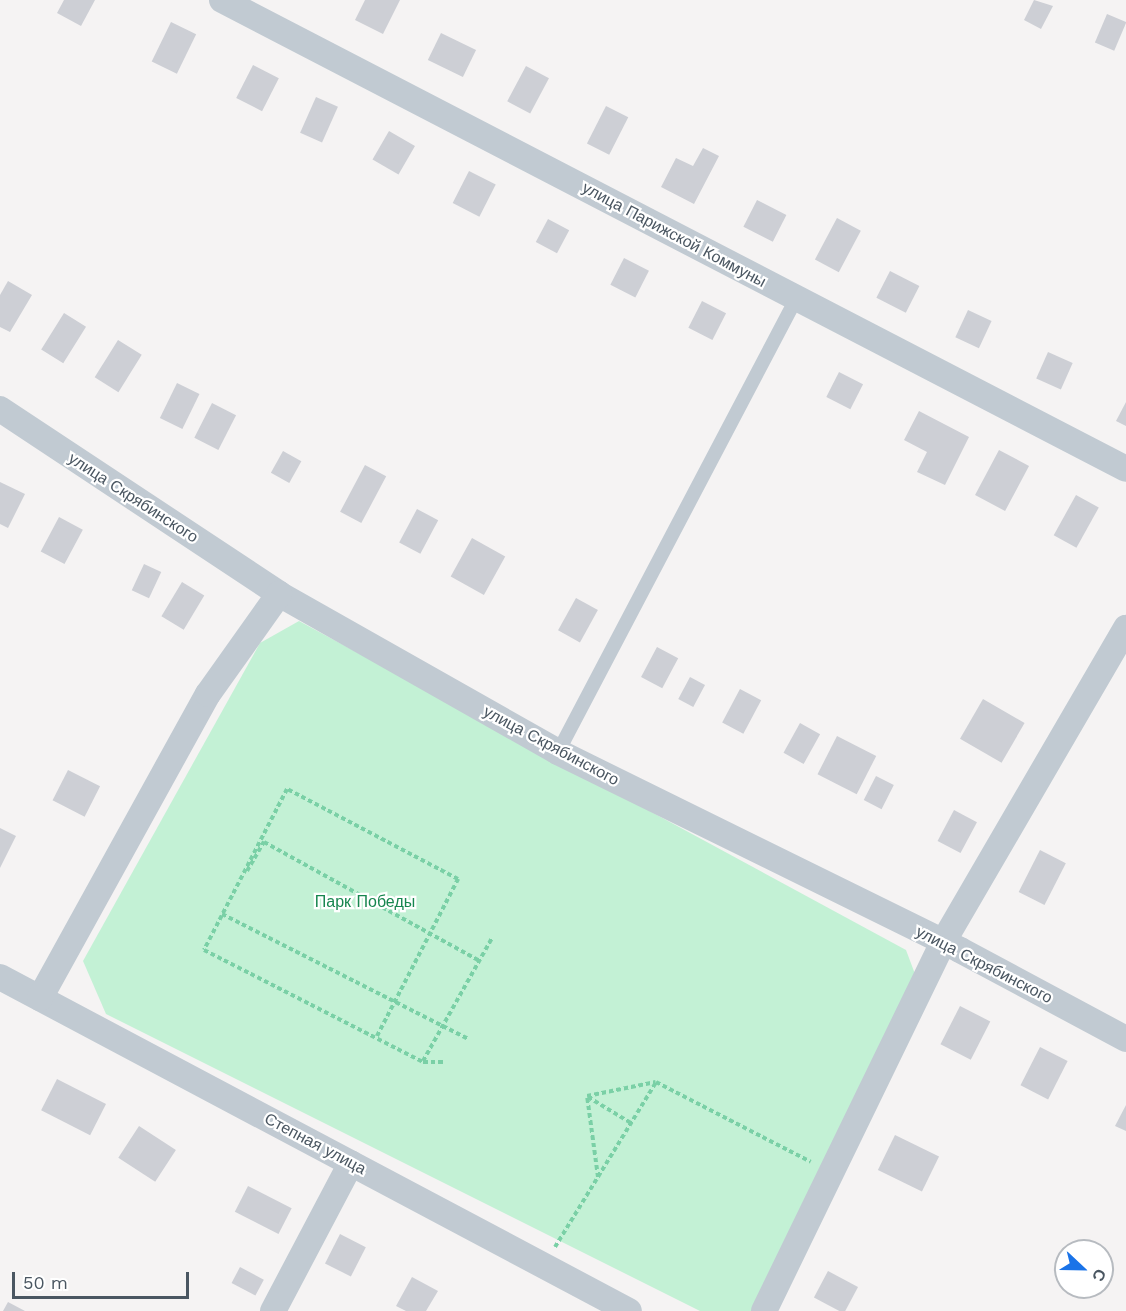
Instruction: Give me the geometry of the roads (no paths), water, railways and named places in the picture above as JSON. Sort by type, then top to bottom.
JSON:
[{"type":"street","name":"улица Парижской Коммуны","points":[[222,0],[1126,469]]},
{"type":"street","name":"улица Скрябинского","points":[[0,409],[279,594],[558,752],[942,944],[1126,1039]]},
{"type":"street","points":[[40,998],[208,694],[279,594]]},
{"type":"street","points":[[764,1311],[942,944],[1126,628]]},
{"type":"street","name":"Степная улица","points":[[0,977],[629,1311]]},
{"type":"street","points":[[273,1311],[351,1163]]},
{"type":"lane","points":[[558,752],[796,299]]},
{"type":"park label","name":"Парк Победы","points":[[365,902]]}]
